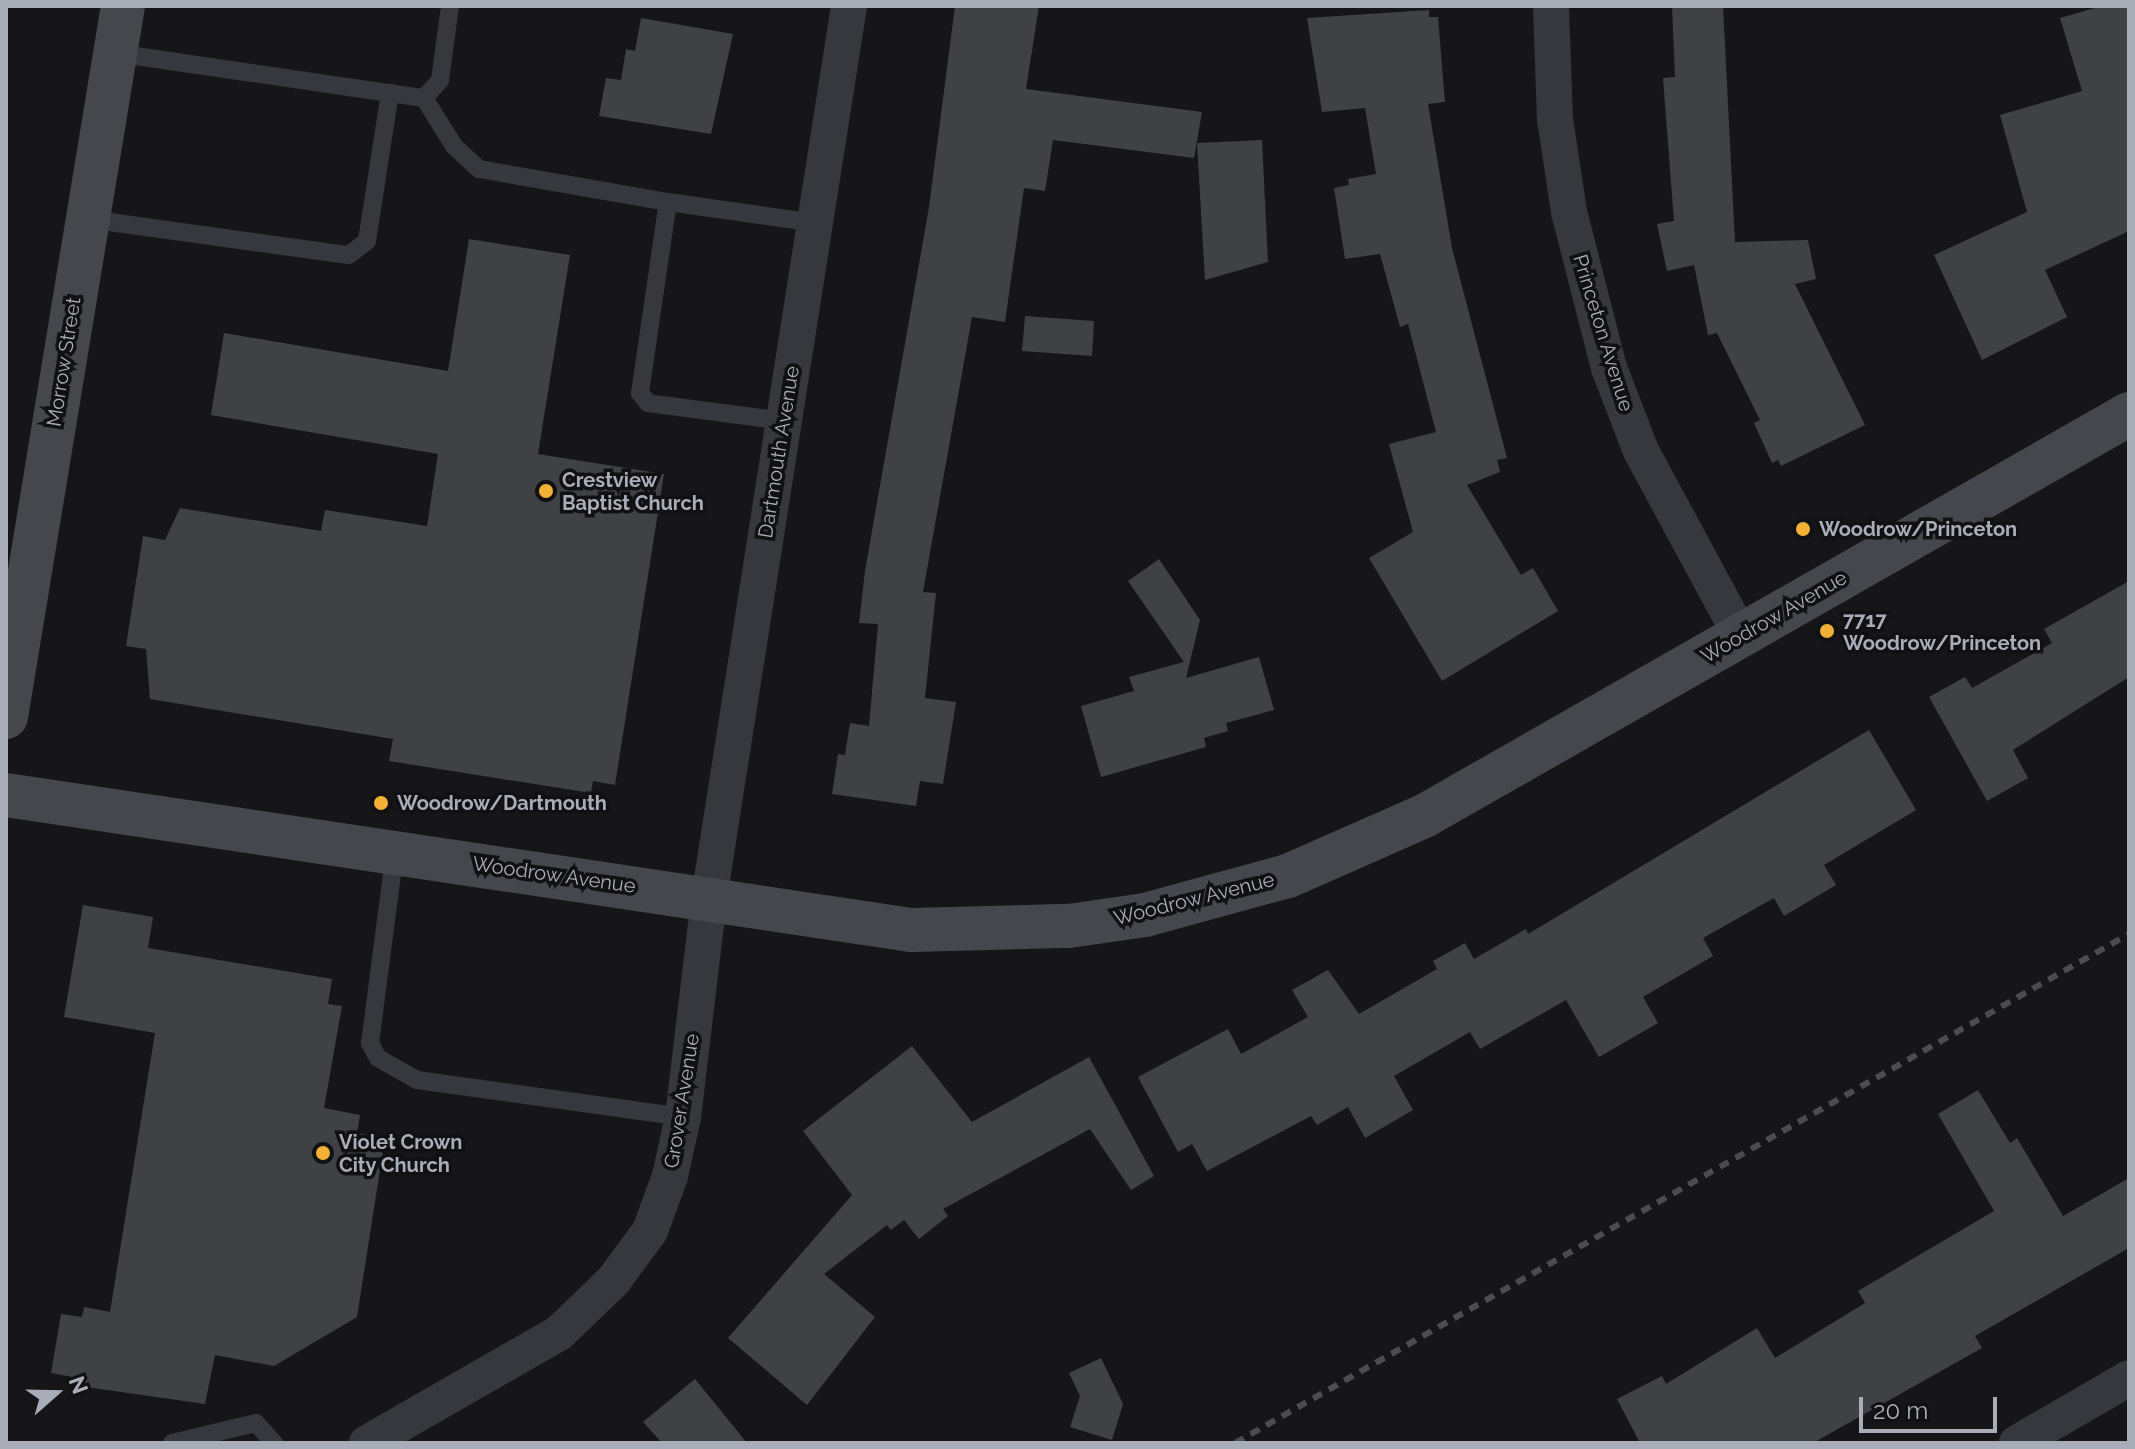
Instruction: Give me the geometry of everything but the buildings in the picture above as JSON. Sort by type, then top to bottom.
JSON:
[{"type":"street","name":"Morrow Street","points":[[6,717],[123,6]]},
{"type":"street","name":"Dartmouth Avenue","points":[[709,898],[849,6]]},
{"type":"street","name":"Princeton Avenue","points":[[1551,6],[1555,119],[1569,212],[1609,368],[1641,451],[1741,636]]},
{"type":"street","name":"Woodrow Avenue","points":[[6,795],[911,930],[989,931],[1069,926],[1221,897],[1352,851],[1426,815],[2129,414]]},
{"type":"street","name":"Grover Avenue","points":[[367,1443],[559,1333],[613,1281],[650,1231],[683,1117],[709,898]]},
{"type":"street","points":[[2017,1443],[2129,1378]]},
{"type":"lane","points":[[424,98],[440,80],[450,6]]},
{"type":"lane","points":[[115,53],[424,98],[454,146],[492,175],[815,223]]},
{"type":"lane","points":[[88,219],[349,255],[367,241],[390,93]]},
{"type":"lane","points":[[668,202],[640,393],[648,403],[784,421]]},
{"type":"lane","points":[[395,851],[370,1043],[378,1058],[417,1080],[683,1117]]},
{"type":"lane","points":[[172,1443],[256,1423],[274,1443]]},
{"type":"railway","points":[[1235,1443],[2129,934]]},
{"type":"place","name":"Crestview Baptist Church","points":[[546,491]]},
{"type":"place","name":"Woodrow/Princeton","points":[[1803,529]]},
{"type":"place","name":"7717 Woodrow/Princeton","points":[[1827,631]]},
{"type":"place","name":"Woodrow/Dartmouth","points":[[381,803]]},
{"type":"place","name":"Violet Crown City Church","points":[[323,1153]]}]
